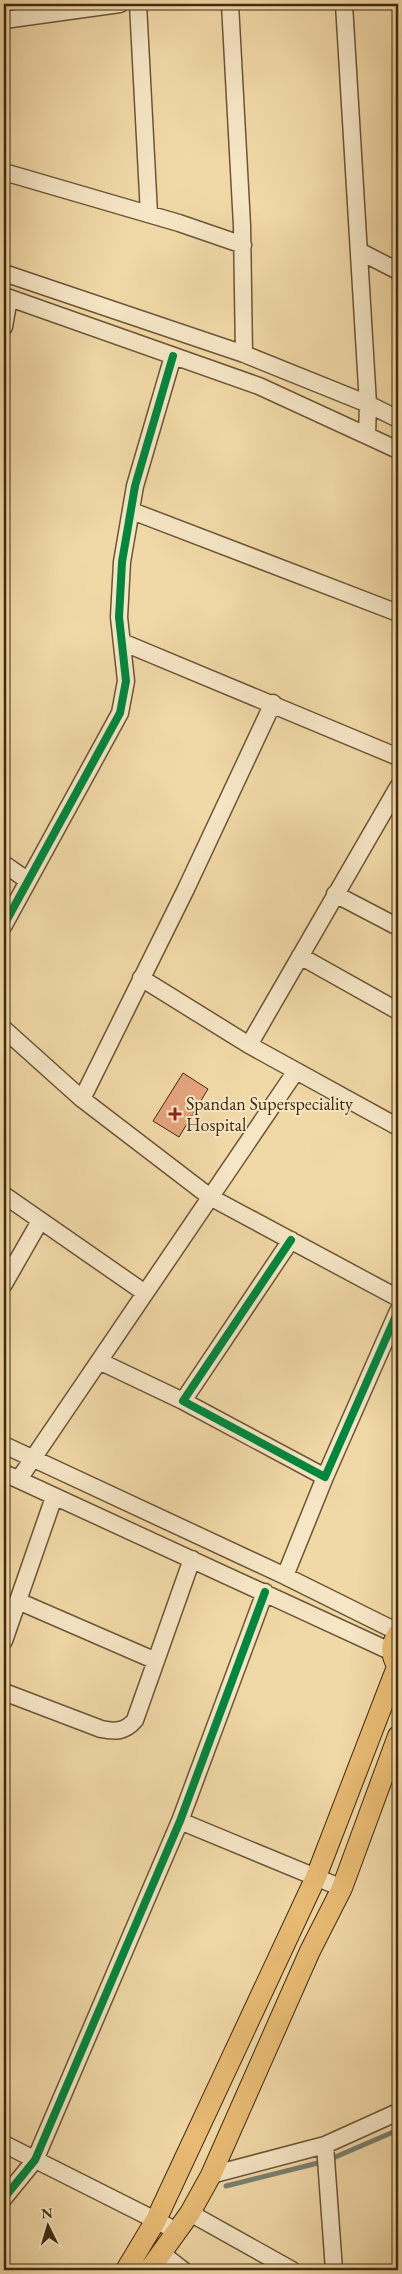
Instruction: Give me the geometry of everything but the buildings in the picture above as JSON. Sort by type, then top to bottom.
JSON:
[{"type":"main road","points":[[126,2270],[156,2220],[316,1877],[397,1651]]},
{"type":"main road","points":[[149,2270],[160,2252],[190,2213],[211,2174],[310,1951],[342,1888],[398,1736]]},
{"type":"street","points":[[4,20],[120,4]]},
{"type":"street","points":[[138,4],[149,214]]},
{"type":"street","points":[[230,4],[243,245],[244,354]]},
{"type":"street","points":[[344,4],[368,404],[367,435]]},
{"type":"street","points":[[4,172],[149,214],[243,245]]},
{"type":"street","points":[[359,251],[398,271]]},
{"type":"street","points":[[4,273],[244,354],[368,404],[398,419]]},
{"type":"street","points":[[4,327],[6,297],[259,386],[398,450]]},
{"type":"street","points":[[4,925],[120,713],[126,681],[119,617],[122,562],[135,486],[173,356]]},
{"type":"street","points":[[132,511],[398,613]]},
{"type":"street","points":[[122,642],[398,757]]},
{"type":"street","points":[[82,1099],[273,704]]},
{"type":"street","points":[[248,1045],[398,787]]},
{"type":"street","points":[[4,864],[27,880]]},
{"type":"street","points":[[335,894],[398,927]]},
{"type":"street","points":[[300,956],[398,1011]]},
{"type":"street","points":[[142,978],[248,1045],[398,1127]]},
{"type":"street","points":[[6,1032],[82,1099],[210,1197],[398,1298]]},
{"type":"street","points":[[296,1071],[33,1458],[11,1476],[397,1651]]},
{"type":"street","points":[[4,1195],[145,1293]]},
{"type":"street","points":[[4,1284],[40,1221]]},
{"type":"street","points":[[183,1401],[291,1240]]},
{"type":"street","points":[[285,1576],[325,1477],[398,1311]]},
{"type":"street","points":[[99,1361],[183,1401],[325,1477]]},
{"type":"street","points":[[4,1445],[285,1576],[397,1651]]},
{"type":"street","points":[[4,1641],[12,1609],[54,1497]]},
{"type":"street","points":[[4,1692],[101,1729],[114,1732],[128,1729],[135,1720],[192,1559]]},
{"type":"street","points":[[4,2198],[35,2160],[180,1821],[265,1592]]},
{"type":"street","points":[[12,1609],[156,1661]]},
{"type":"street","points":[[180,1821],[342,1888]]},
{"type":"street","points":[[211,2174],[325,2145],[398,2112]]},
{"type":"street","points":[[4,2144],[177,2230]]},
{"type":"street","points":[[325,2145],[334,2270]]},
{"type":"street","points":[[190,2213],[292,2270]]},
{"type":"street","points":[[160,2252],[183,2270]]},
{"type":"waterway","points":[[226,2186],[326,2161],[398,2130]]},
{"type":"cycle path","points":[[4,925],[120,713],[126,681],[119,617],[122,562],[135,486],[173,356]]},
{"type":"cycle path","points":[[291,1240],[183,1401],[325,1477],[398,1311]]},
{"type":"cycle path","points":[[4,2198],[35,2160],[180,1821],[265,1592]]},
{"type":"place","name":"Spandan Superspeciality Hospital","points":[[175,1114]]}]
